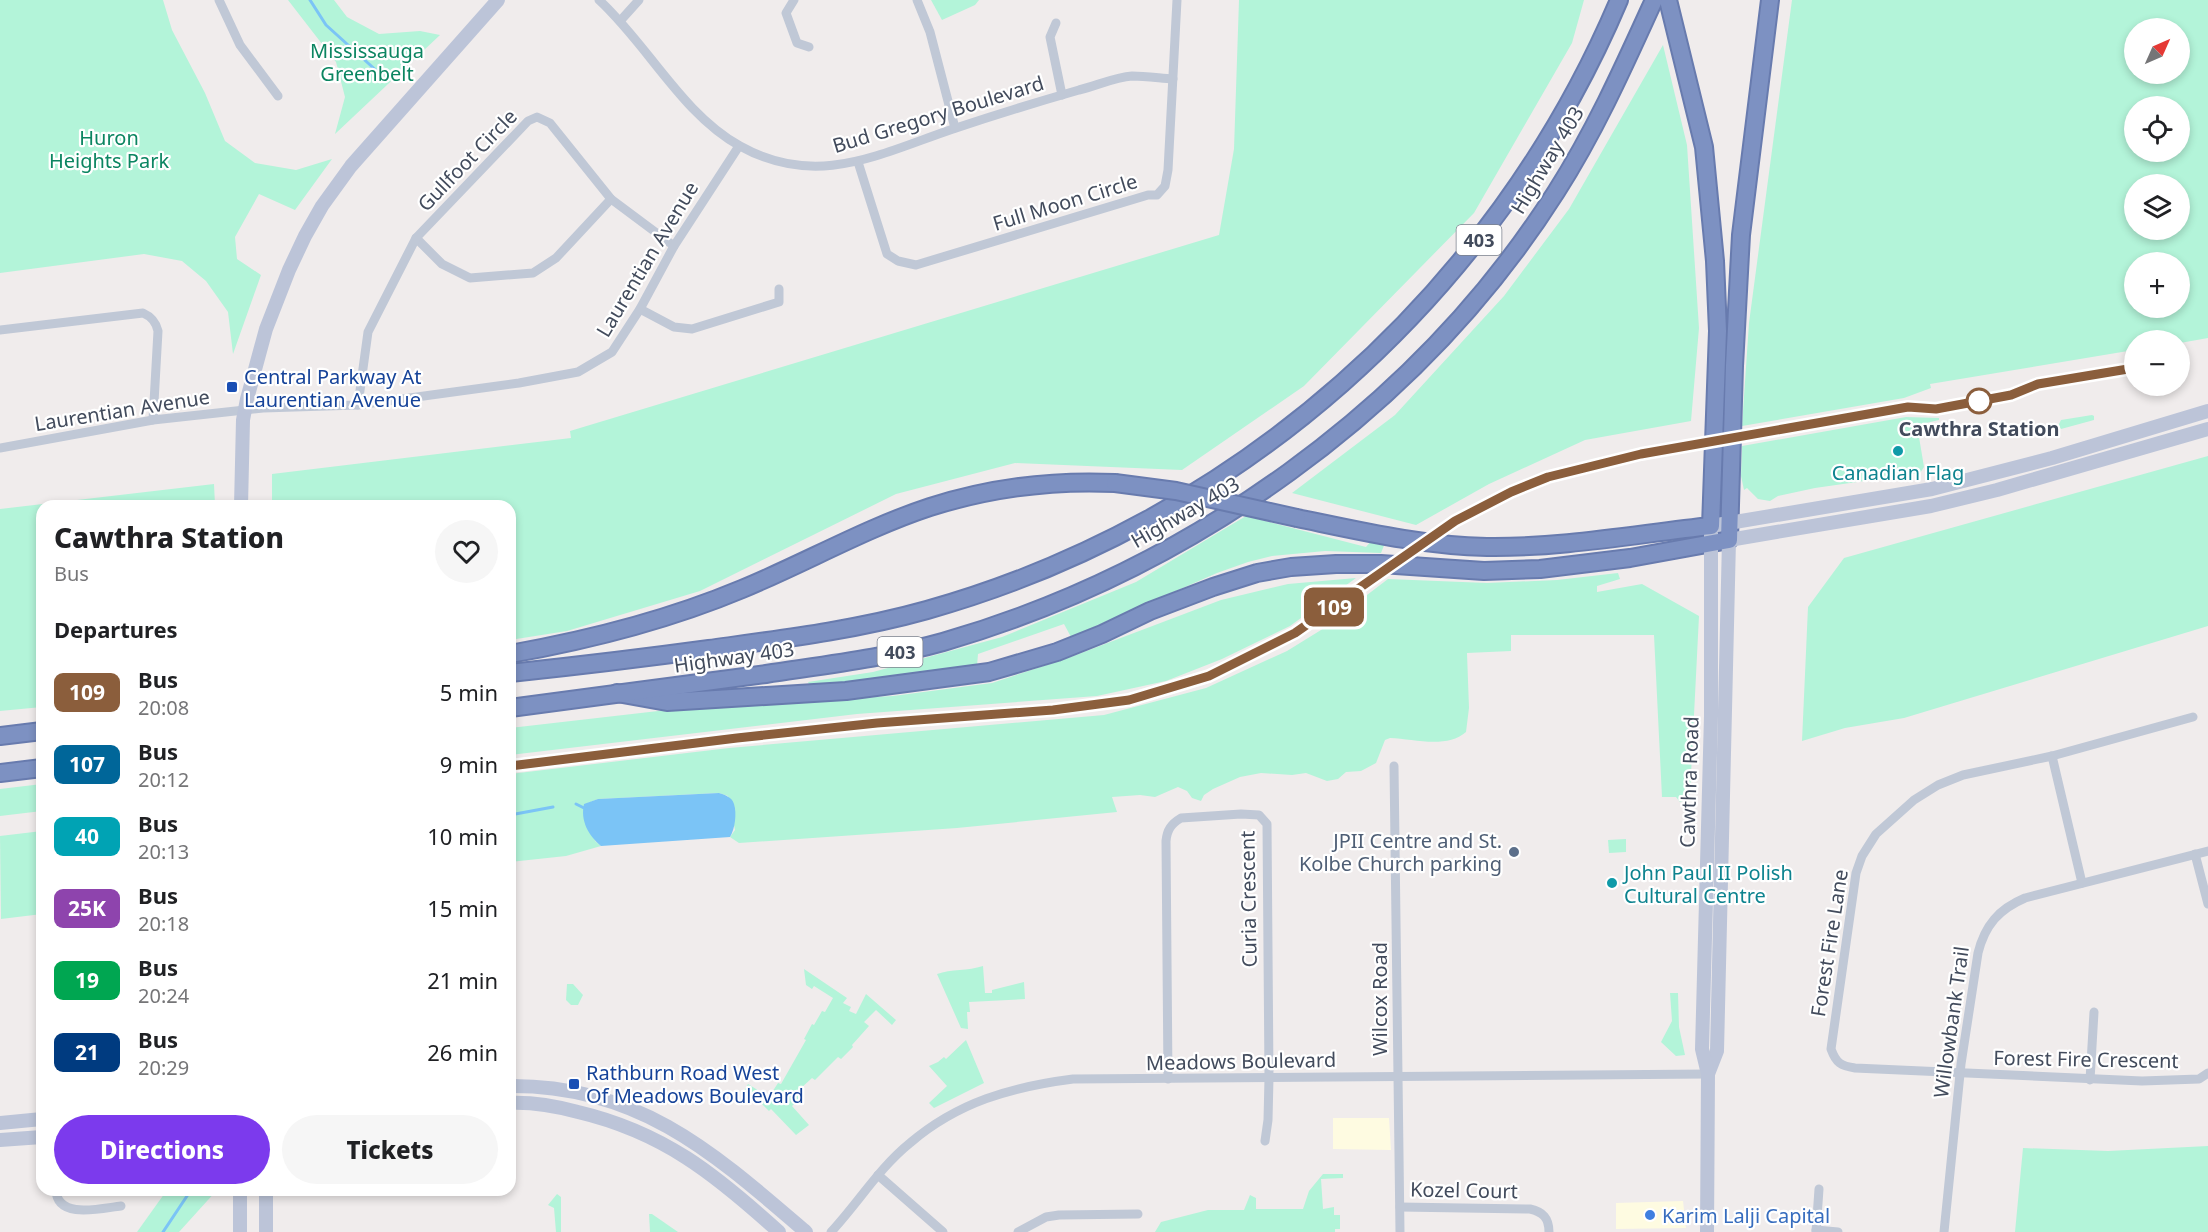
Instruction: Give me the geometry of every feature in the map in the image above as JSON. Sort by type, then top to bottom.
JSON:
[{"type":"highway","name":"Highway 403","points":[[516,672],[783,639],[834,631],[926,610],[1014,582],[1107,541],[1183,500],[1258,451],[1329,396],[1392,338],[1445,282],[1501,211],[1551,134],[1596,52],[1619,0]]},
{"type":"highway","name":"Highway 403","points":[[516,707],[844,662],[941,642],[1028,613],[1118,574],[1209,525],[1314,453],[1382,395],[1446,332],[1491,280],[1555,194],[1579,153],[1611,95],[1654,0]]},
{"type":"highway","points":[[516,653],[590,638],[707,603],[881,526],[944,503],[1002,489],[1040,484],[1115,483],[1176,491],[1405,539],[1486,547],[1578,543],[1711,526],[1718,331],[1715,261],[1704,147],[1668,0]]},
{"type":"highway","points":[[617,693],[667,702],[846,691],[989,672],[1057,652],[1150,611],[1213,587],[1257,573],[1291,567],[1370,564],[1484,571],[1540,569],[1630,558],[1729,540],[1741,235],[1770,0]]},
{"type":"highway","points":[[0,736],[36,732]]},
{"type":"highway","points":[[0,773],[36,769]]},
{"type":"main road","points":[[241,500],[245,410],[266,329],[289,270],[322,206],[351,166],[498,0]]},
{"type":"main road","points":[[1711,526],[1932,489],[2052,458],[2208,411]]},
{"type":"main road","points":[[1729,540],[1942,504],[2208,429]]},
{"type":"main road","name":"Cawthra Road","points":[[1707,1232],[1708,1074],[1702,1049],[1711,716],[1711,526]]},
{"type":"main road","name":"Cawthra Road","points":[[1708,1074],[1717,1051],[1729,540]]},
{"type":"main road","points":[[516,1086],[576,1092],[608,1100],[674,1128],[752,1185],[806,1232]]},
{"type":"main road","points":[[516,1103],[538,1103],[606,1118],[657,1139],[700,1166],[778,1232]]},
{"type":"main road","points":[[0,1123],[36,1120]]},
{"type":"main road","points":[[0,1140],[36,1137]]},
{"type":"main road","points":[[240,1196],[240,1232]]},
{"type":"main road","points":[[266,1196],[266,1232]]},
{"type":"street","points":[[219,0],[240,45],[278,96]]},
{"type":"street","name":"Bud Gregory Boulevard","points":[[599,0],[621,20],[698,115],[739,146],[770,160],[792,166],[822,167],[858,162],[955,128],[1131,76],[1173,79]]},
{"type":"street","points":[[621,20],[639,0]]},
{"type":"street","points":[[794,0],[786,13],[797,43],[810,46]]},
{"type":"street","points":[[917,0],[930,32],[955,128]]},
{"type":"street","name":"Full Moon Circle","points":[[858,162],[887,254],[898,261],[916,265],[1148,195],[1157,195],[1165,186],[1168,170],[1177,0]]},
{"type":"street","points":[[1056,23],[1050,37],[1062,95]]},
{"type":"street","name":"Gullfoot Circle","points":[[358,405],[368,332],[416,238],[528,121],[537,117],[550,123],[611,199],[674,246]]},
{"type":"street","name":"Laurentian Avenue","points":[[0,448],[153,420],[245,410],[358,405],[519,383],[578,372],[612,352],[640,309],[674,246],[739,146]]},
{"type":"street","points":[[416,238],[442,264],[470,278],[533,273],[556,258],[611,199]]},
{"type":"street","points":[[640,309],[674,327],[692,329],[779,302],[778,290]]},
{"type":"street","points":[[0,330],[143,314],[151,317],[157,324],[158,331],[153,420]]},
{"type":"street","name":"Forest Fire Lane","points":[[1960,1073],[1855,1068],[1835,1061],[1831,1049],[1832,1035],[1856,873],[1862,856],[1876,834],[1914,800],[1938,785],[1963,776],[2052,756],[2193,717]]},
{"type":"street","points":[[2052,756],[2082,883],[2208,851]]},
{"type":"street","name":"Wilcox Road","points":[[1394,766],[1400,1232]]},
{"type":"street","name":"Curia Crescent","points":[[1168,1079],[1167,834],[1174,822],[1181,818],[1259,815],[1267,824],[1269,1078],[1265,1141]]},
{"type":"street","points":[[2195,854],[2208,904]]},
{"type":"street","name":"Willowbank Trail","points":[[1944,1232],[1960,1073],[1982,938],[1989,924],[1999,913],[2017,901],[2082,883]]},
{"type":"street","points":[[2090,1080],[2094,1012]]},
{"type":"street","name":"Forest Fire Crescent","points":[[1960,1073],[2090,1080],[2199,1079],[2208,1073]]},
{"type":"street","name":"Meadows Boulevard","points":[[831,1232],[878,1175],[909,1143],[949,1114],[991,1096],[1020,1087],[1073,1079],[1708,1074]]},
{"type":"street","points":[[878,1175],[943,1232]]},
{"type":"street","points":[[1819,1189],[1816,1231],[1838,1232]]},
{"type":"street","points":[[58,1196],[66,1208],[76,1210],[121,1206]]},
{"type":"street","name":"Kozel Court","points":[[1400,1207],[1530,1209],[1544,1215],[1550,1232]]},
{"type":"street","points":[[1018,1232],[1046,1217],[1059,1215],[1138,1214]]},
{"type":"shaded area","points":[[1333,1118],[1389,1118],[1391,1150],[1333,1149]]},
{"type":"shaded area","name":"Karim Lalji Capital","points":[[1683,1201],[1686,1228],[1616,1229],[1616,1203]]},
{"type":"green space","name":"Huron Heights Park","points":[[0,0],[163,0],[172,30],[205,93],[225,141],[255,163],[296,170],[332,159],[295,210],[259,194],[235,237],[237,259],[261,275],[233,354],[228,312],[206,281],[182,261],[144,254],[0,273]]},
{"type":"green space","name":"Mississauga Greenbelt","points":[[288,0],[334,0],[347,17],[379,34],[420,31],[440,35],[335,134],[345,97],[336,62]]},
{"type":"green space","points":[[931,0],[979,0],[975,5],[942,20]]},
{"type":"green space","points":[[1239,0],[1584,0],[1572,43],[1474,213],[1304,386],[1182,470],[1015,463],[896,494],[700,591],[567,631],[516,639],[516,500],[272,500],[272,474],[571,438],[570,431],[1219,235],[1234,149]]},
{"type":"green space","points":[[1792,0],[2208,0],[2208,338],[2190,341],[2190,330],[2124,330],[2124,352],[1930,384],[1931,388],[1904,398],[1742,426],[1749,323]]},
{"type":"green space","points":[[1663,45],[1687,145],[1699,328],[1691,421],[1585,440],[1489,484],[1416,525],[1292,493],[1395,415],[1504,296],[1569,209]]},
{"type":"green space","points":[[2092,415],[2094,420],[2061,429],[2058,426],[2061,420]]},
{"type":"green space","points":[[1906,417],[1939,418],[1939,420],[1917,425],[1924,467],[1920,473],[1815,488],[1778,496],[1770,501],[1758,499],[1747,488],[1744,490],[1741,476],[1742,446]]},
{"type":"green space","points":[[2208,456],[2208,626],[1904,718],[1845,728],[1802,741],[1808,607],[1844,558]]},
{"type":"green space","points":[[214,484],[215,500],[77,500]]},
{"type":"green space","points":[[36,505],[36,708],[0,711],[0,509]]},
{"type":"green space","points":[[1246,516],[1366,547],[1372,540],[1385,543],[1381,553],[1325,551],[1272,556],[1248,562],[1217,573],[1071,637],[1064,624],[978,654],[977,666],[926,674],[810,686],[808,682],[873,672],[1002,637],[1136,582]]},
{"type":"green space","points":[[1618,573],[1620,579],[1597,586],[1597,592],[1642,584],[1699,616],[1690,794],[1686,800],[1680,802],[1676,797],[1662,797],[1654,635],[1511,635],[1511,651],[1467,653],[1469,708],[1466,732],[1440,742],[1390,738],[1385,740],[1376,763],[1361,771],[1346,772],[1338,779],[1327,781],[1306,773],[1292,775],[1261,773],[1240,777],[1213,789],[1204,795],[1201,801],[1192,798],[1187,791],[1178,787],[1155,797],[1140,795],[1112,797],[1117,812],[957,828],[739,843],[730,837],[735,830],[728,796],[719,793],[598,799],[588,803],[595,841],[601,846],[566,856],[516,861],[516,773],[729,748],[1104,715],[1206,688],[1287,651],[1321,630],[1388,579],[1487,583],[1557,580]]},
{"type":"green space","points":[[1356,578],[1290,626],[1222,659],[1166,681],[1097,696],[857,714],[516,754],[516,727],[693,707],[893,696],[992,683],[1068,658],[1221,600],[1288,584]]},
{"type":"green space","points":[[36,785],[36,812],[0,816],[0,789]]},
{"type":"green space","points":[[36,832],[36,915],[1,919],[0,836]]},
{"type":"green space","points":[[1626,839],[1626,852],[1609,853],[1608,840]]},
{"type":"green space","points":[[983,966],[985,993],[992,993],[992,990],[1024,982],[1025,999],[969,1002],[968,1029],[961,1028],[937,974]]},
{"type":"green space","points":[[804,969],[847,998],[843,1003],[851,1007],[849,1011],[856,1014],[866,994],[896,1020],[892,1025],[876,1010],[864,1022],[869,1026],[852,1045],[853,1047],[841,1059],[838,1057],[815,1080],[812,1078],[800,1089],[804,1094],[792,1106],[809,1125],[796,1135],[771,1109],[769,1111],[753,1095],[750,1097],[744,1091],[748,1084],[769,1097],[778,1083],[781,1084],[806,1040],[804,1039],[812,1024],[814,1025],[822,1011],[825,1012],[833,998],[814,986],[812,989],[806,985]]},
{"type":"green space","points":[[567,984],[573,984],[583,995],[578,1005],[571,1005],[566,1000]]},
{"type":"green space","points":[[1670,993],[1678,993],[1679,1027],[1685,1055],[1676,1056],[1661,1042],[1672,1021]]},
{"type":"green space","points":[[966,1040],[984,1083],[934,1108],[929,1103],[947,1086],[929,1066],[944,1057],[946,1059]]},
{"type":"green space","points":[[2208,1146],[2208,1232],[2015,1232],[2023,1148],[2108,1151]]},
{"type":"green space","points":[[1323,1174],[1343,1174],[1343,1178],[1321,1179],[1323,1209],[1334,1207],[1334,1215],[1340,1215],[1340,1229],[1335,1229],[1335,1232],[1155,1232],[1161,1222],[1208,1210],[1244,1210],[1250,1195],[1256,1198],[1256,1209],[1303,1209],[1309,1191]]},
{"type":"green space","points":[[557,1194],[561,1197],[561,1232],[556,1232],[554,1208],[548,1205]]},
{"type":"green space","points":[[163,1196],[212,1196],[179,1232],[137,1232]]},
{"type":"green space","points":[[649,1214],[652,1214],[678,1232],[650,1232]]},
{"type":"water","points":[[719,793],[730,798],[734,804],[735,821],[730,837],[601,846],[589,833],[584,822],[584,804],[598,799]]},
{"type":"waterway","points":[[310,0],[326,25],[379,73]]},
{"type":"waterway","points":[[576,804],[586,809]]},
{"type":"waterway","points":[[516,814],[553,807]]},
{"type":"waterway","points":[[163,1232],[187,1196]]},
{"type":"bus line","name":"109","points":[[516,765],[690,743],[877,723],[1053,710],[1129,700],[1209,676],[1295,633],[1440,530],[1511,492],[1548,477],[1641,454],[1908,407],[1936,409],[2011,395],[2038,384],[2124,370]]},
{"type":"place","name":"Central Parkway At Laurentian Avenue","points":[[232,387]]},
{"type":"place","name":"Cawthra Station","points":[[1979,401]]},
{"type":"place","name":"Canadian Flag","points":[[1898,451]]},
{"type":"place","name":"JPII Centre and St. Kolbe Church parking","points":[[1514,852]]},
{"type":"place","name":"John Paul II Polish Cultural Centre","points":[[1612,883]]},
{"type":"place","name":"Rathburn Road West Of Meadows Boulevard","points":[[574,1084]]},
{"type":"place","name":"Karim Lalji Capital","points":[[1650,1215]]}]
